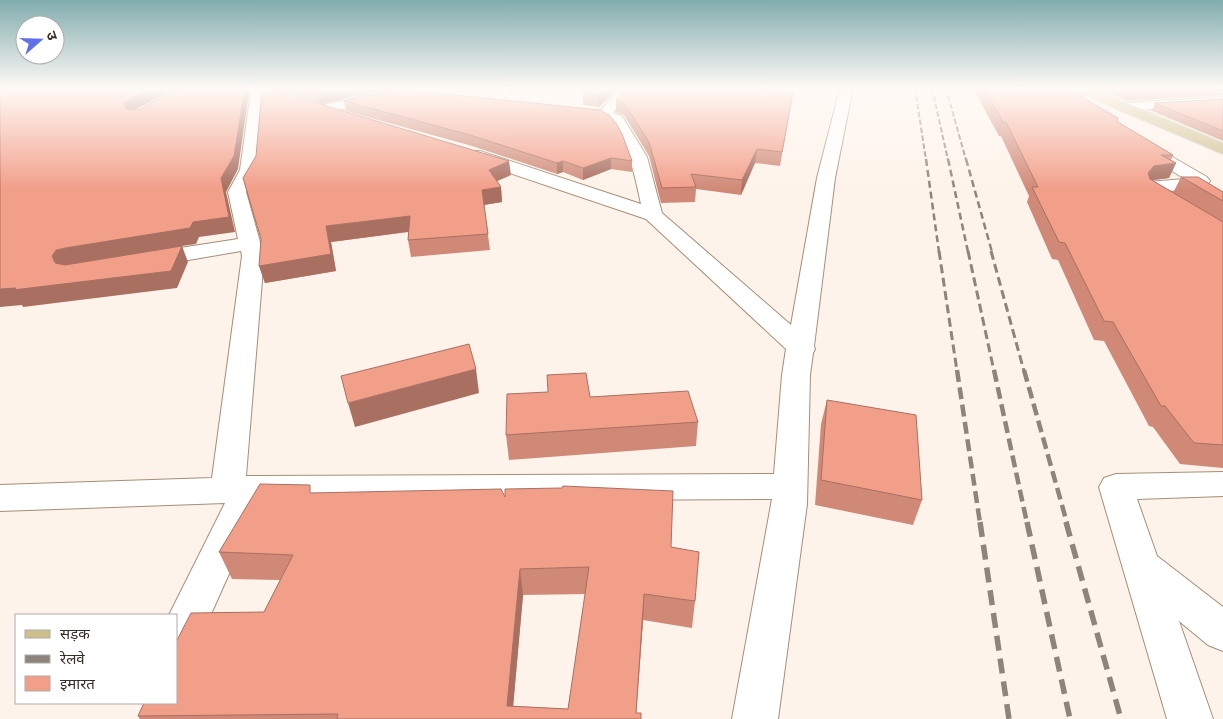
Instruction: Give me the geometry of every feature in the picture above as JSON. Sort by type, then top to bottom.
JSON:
[{"type":"main road","points":[[1161,122],[1219,144]]},
{"type":"street","points":[[178,640],[239,489],[253,256],[237,192],[249,170],[267,122]]},
{"type":"street","points":[[618,122],[639,157],[653,215]]},
{"type":"street","points":[[755,719],[789,504],[796,375],[802,349],[826,178],[840,122]]},
{"type":"street","points":[[1129,138],[1202,181],[1192,184],[1154,186],[1151,189],[1219,228]]},
{"type":"street","points":[[456,150],[653,215],[802,349]]},
{"type":"street","points":[[132,263],[250,244]]},
{"type":"street","points":[[1190,719],[1116,487],[1223,484]]},
{"type":"street","points":[[0,498],[239,489],[789,486]]},
{"type":"street","points":[[1142,566],[1223,632]]},
{"type":"building","points":[[0,122],[240,122],[234,156],[221,178],[229,217],[193,222],[190,228],[65,248],[56,250],[52,256],[55,263],[65,265],[182,246],[171,271],[13,290],[16,288],[0,289]]},
{"type":"building","points":[[259,122],[378,122],[509,161],[489,170],[501,187],[482,190],[488,234],[408,240],[410,216],[326,226],[331,254],[259,266],[261,239],[243,178],[256,156]]},
{"type":"building","points":[[420,122],[615,122],[622,134],[632,161],[611,158],[583,168],[563,161],[557,163],[470,135]]},
{"type":"building","points":[[636,122],[788,122],[782,152],[757,149],[742,180],[691,174],[696,187],[662,188],[649,142]]},
{"type":"building","points":[[1003,122],[1118,122],[1173,155],[1161,155],[1176,163],[1154,166],[1148,173],[1150,179],[1223,222],[1223,445],[1194,443],[1165,406],[1161,406],[1113,322],[1104,321],[1065,243],[1059,242],[1032,187],[1038,187],[1006,122]]},
{"type":"building","points":[[1200,122],[1223,122],[1223,131]]},
{"type":"building","points":[[1181,177],[1198,177],[1223,192],[1223,201]]},
{"type":"building","points":[[469,344],[476,369],[348,403],[341,376]]},
{"type":"building","points":[[586,373],[590,397],[688,391],[698,422],[506,435],[507,394],[548,392],[547,375]]},
{"type":"building","points":[[827,400],[916,415],[922,500],[821,480]]},
{"type":"building","points":[[260,484],[310,485],[310,493],[501,489],[505,497],[505,489],[562,488],[563,486],[673,491],[671,547],[699,552],[695,601],[644,594],[636,713],[641,713],[641,719],[337,719],[338,714],[138,716],[144,704],[178,704],[178,638],[191,613],[264,612],[293,555],[219,552]],"holes":[[[589,567],[568,709],[507,706],[520,569]]]},
{"type":"railway","points":[[920,122],[926,160]]},
{"type":"railway","points":[[939,122],[948,160]]},
{"type":"railway","points":[[955,122],[966,160]]},
{"type":"railway","points":[[926,159],[939,252]]},
{"type":"railway","points":[[948,159],[968,252]]},
{"type":"railway","points":[[966,159],[992,252]]},
{"type":"railway","points":[[939,251],[957,371]]},
{"type":"railway","points":[[968,251],[994,371]]},
{"type":"railway","points":[[991,251],[1024,371]]},
{"type":"railway","points":[[957,370],[980,523]]},
{"type":"railway","points":[[994,370],[1027,523]]},
{"type":"railway","points":[[1024,370],[1067,523]]},
{"type":"railway","points":[[980,522],[1009,719]]},
{"type":"railway","points":[[1027,522],[1070,719]]},
{"type":"railway","points":[[1066,522],[1121,719]]}]
